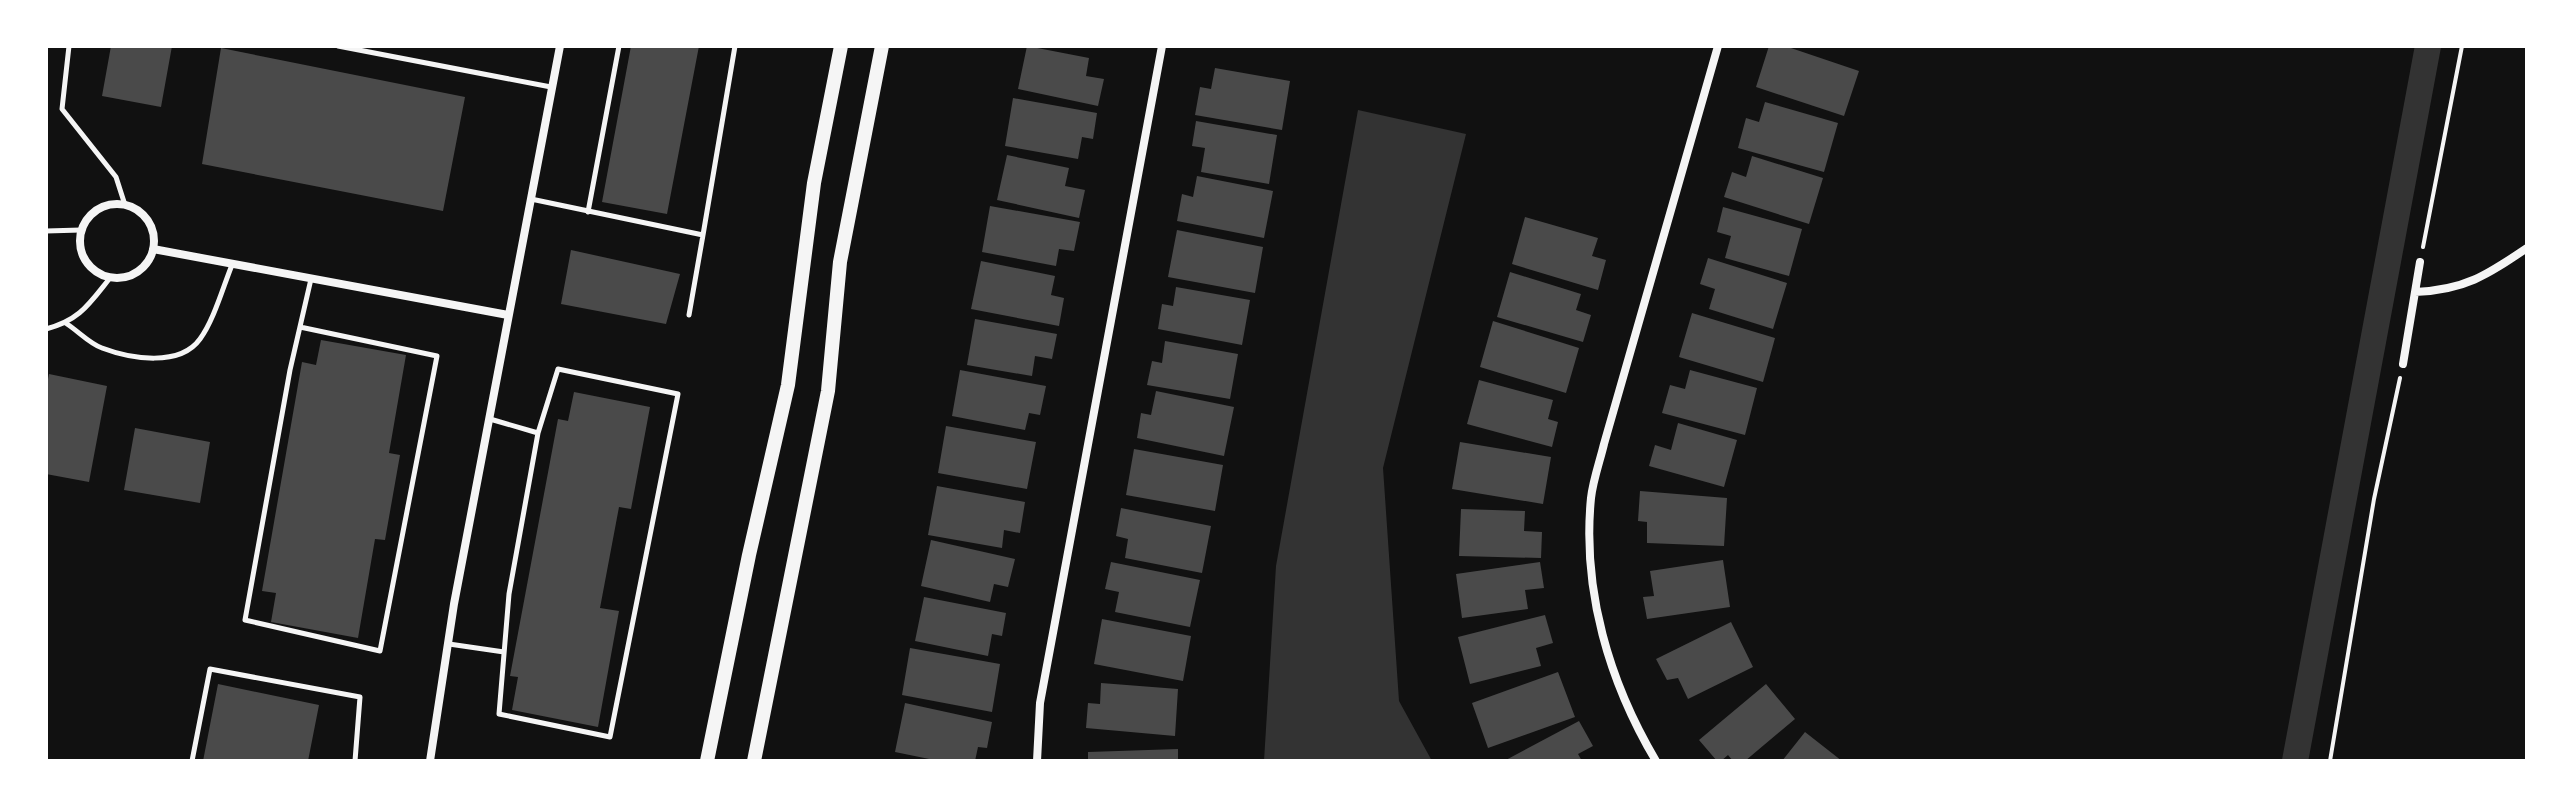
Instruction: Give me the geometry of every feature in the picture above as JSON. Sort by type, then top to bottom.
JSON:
[{"type":"street","points":[[430,761],[448,644],[560,46]]},
{"type":"street","points":[[707,761],[788,385],[814,183],[841,46]]},
{"type":"street","points":[[754,761],[828,391],[840,262],[882,46]]},
{"type":"street","points":[[1037,761],[1040,703],[1162,46]]},
{"type":"street","points":[[1656,761],[1630,714],[1603,633],[1592,583],[1592,496],[1604,444],[1718,46]]},
{"type":"street","points":[[111,204],[125,205],[140,212],[150,223],[154,236],[153,249],[142,270],[130,277],[118,279],[102,276],[89,266],[80,252],[81,230],[96,210],[111,204]]},
{"type":"street","points":[[2415,292],[2444,291],[2469,283],[2527,248]]},
{"type":"street","points":[[153,249],[508,315]]},
{"type":"street","points":[[2403,364],[2420,262]]},
{"type":"lane","points":[[69,46],[62,109],[116,177],[125,205]]},
{"type":"lane","points":[[338,46],[551,87]]},
{"type":"lane","points":[[588,212],[619,46]]},
{"type":"lane","points":[[689,315],[735,46]]},
{"type":"lane","points":[[530,199],[703,235]]},
{"type":"lane","points":[[46,231],[81,230]]},
{"type":"lane","points":[[67,324],[100,348],[162,359],[176,357],[200,339],[232,264]]},
{"type":"lane","points":[[46,329],[67,324],[90,304],[110,278]]},
{"type":"lane","points":[[300,327],[437,356],[380,651],[245,620],[290,370],[311,279]]},
{"type":"lane","points":[[558,369],[678,394],[610,737],[499,714],[509,594],[538,433],[558,369]]},
{"type":"lane","points":[[489,419],[538,433]]},
{"type":"lane","points":[[448,644],[504,652]]},
{"type":"lane","points":[[192,761],[210,669],[360,697],[355,761]]},
{"type":"path","points":[[2420,262],[2462,46]]},
{"type":"path","points":[[2330,761],[2374,499],[2403,364]]},
{"type":"shaded area","points":[[1358,110],[1466,134],[1383,468],[1399,701],[1432,761],[1264,761],[1276,566]]},
{"type":"building","points":[[111,46],[172,46],[161,107],[102,96]]},
{"type":"building","points":[[631,46],[699,46],[667,214],[602,202]]},
{"type":"building","points":[[1027,46],[1089,58],[1086,76],[1104,79],[1098,106],[1018,89]]},
{"type":"building","points":[[1769,46],[1785,46],[1859,71],[1844,116],[1756,87]]},
{"type":"building","points":[[221,48],[465,97],[443,211],[202,164]]},
{"type":"building","points":[[1215,68],[1290,81],[1282,130],[1195,115],[1200,87],[1211,89]]},
{"type":"building","points":[[1013,98],[1097,113],[1093,139],[1082,137],[1078,159],[1005,146]]},
{"type":"building","points":[[1765,102],[1838,123],[1824,172],[1738,148],[1746,118],[1759,122]]},
{"type":"building","points":[[1196,121],[1277,135],[1269,184],[1201,172],[1205,148],[1192,146]]},
{"type":"building","points":[[1007,155],[1069,168],[1065,186],[1085,190],[1079,218],[997,200]]},
{"type":"building","points":[[1752,156],[1823,178],[1809,224],[1724,197],[1732,172],[1746,177]]},
{"type":"building","points":[[1197,176],[1273,191],[1264,238],[1177,221],[1182,194],[1193,197]]},
{"type":"building","points":[[990,206],[1080,222],[1074,251],[1059,249],[1056,266],[982,252]]},
{"type":"building","points":[[1723,207],[1802,229],[1789,276],[1725,258],[1731,236],[1717,232]]},
{"type":"building","points":[[1525,217],[1598,238],[1592,256],[1606,260],[1598,290],[1512,264]]},
{"type":"building","points":[[1177,230],[1263,247],[1255,293],[1168,277]]},
{"type":"building","points":[[571,250],[680,274],[666,324],[561,304]]},
{"type":"building","points":[[1708,258],[1787,283],[1773,329],[1709,309],[1715,289],[1700,284]]},
{"type":"building","points":[[981,261],[1055,276],[1051,295],[1064,298],[1059,326],[971,309]]},
{"type":"building","points":[[1510,272],[1581,294],[1576,310],[1591,315],[1583,342],[1497,317]]},
{"type":"building","points":[[1176,287],[1250,300],[1242,345],[1158,329],[1162,304],[1173,306]]},
{"type":"building","points":[[1692,313],[1775,338],[1763,382],[1679,357]]},
{"type":"building","points":[[975,319],[1057,334],[1052,359],[1035,356],[1032,376],[967,365]]},
{"type":"building","points":[[1493,321],[1579,348],[1566,393],[1480,367]]},
{"type":"building","points":[[321,340],[406,355],[389,453],[400,455],[385,540],[375,539],[358,638],[271,622],[276,593],[262,591],[302,362],[316,365]]},
{"type":"building","points":[[1165,341],[1238,354],[1230,399],[1147,385],[1152,361],[1162,363]]},
{"type":"building","points":[[960,370],[1046,386],[1040,415],[1029,413],[1025,430],[952,416]]},
{"type":"building","points":[[1690,370],[1757,388],[1745,435],[1662,413],[1670,385],[1685,389]]},
{"type":"building","points":[[49,374],[107,386],[89,482],[46,474],[46,389]]},
{"type":"building","points":[[1479,380],[1553,400],[1548,419],[1558,422],[1552,447],[1467,424]]},
{"type":"building","points":[[1156,391],[1234,407],[1224,456],[1137,438],[1141,413],[1151,415]]},
{"type":"building","points":[[574,392],[650,407],[631,509],[619,507],[600,608],[619,611],[598,727],[512,710],[518,677],[510,676],[558,419],[568,421]]},
{"type":"building","points":[[1678,423],[1737,440],[1724,487],[1649,466],[1655,445],[1671,450]]},
{"type":"building","points":[[946,426],[1036,442],[1027,489],[938,473]]},
{"type":"building","points":[[135,428],[210,442],[200,503],[124,490]]},
{"type":"building","points":[[1460,442],[1551,457],[1543,504],[1452,489]]},
{"type":"building","points":[[1134,449],[1223,465],[1215,511],[1126,495]]},
{"type":"building","points":[[937,486],[1025,502],[1020,533],[1004,530],[1002,548],[928,535]]},
{"type":"building","points":[[1640,491],[1727,498],[1724,546],[1647,543],[1647,522],[1638,521]]},
{"type":"building","points":[[1121,508],[1211,526],[1202,573],[1125,558],[1128,539],[1116,536]]},
{"type":"building","points":[[1461,509],[1525,511],[1524,531],[1542,532],[1541,558],[1459,556]]},
{"type":"building","points":[[931,540],[1015,559],[1008,587],[994,584],[990,602],[921,586]]},
{"type":"building","points":[[1723,560],[1730,607],[1647,619],[1643,597],[1654,596],[1650,571]]},
{"type":"building","points":[[1111,562],[1200,580],[1190,627],[1115,612],[1119,592],[1105,589]]},
{"type":"building","points":[[1540,562],[1544,588],[1525,590],[1528,609],[1462,618],[1456,574]]},
{"type":"building","points":[[924,597],[1006,613],[1002,636],[992,634],[988,656],[915,641]]},
{"type":"building","points":[[1545,615],[1553,643],[1536,648],[1541,666],[1470,684],[1458,637]]},
{"type":"building","points":[[1102,619],[1191,636],[1183,681],[1094,664]]},
{"type":"building","points":[[1731,622],[1753,667],[1688,699],[1678,678],[1667,680],[1656,659]]},
{"type":"building","points":[[910,648],[1000,664],[992,712],[902,695]]},
{"type":"building","points":[[1558,672],[1575,717],[1488,748],[1472,703]]},
{"type":"building","points":[[1101,683],[1178,689],[1175,736],[1086,728],[1088,703],[1100,704]]},
{"type":"building","points":[[218,684],[319,705],[308,761],[203,761]]},
{"type":"building","points":[[1766,684],[1795,719],[1745,761],[1733,761],[1728,755],[1717,761],[1699,740]]},
{"type":"building","points":[[905,703],[992,722],[987,748],[978,747],[975,761],[939,761],[895,752]]},
{"type":"building","points":[[1579,721],[1593,746],[1578,754],[1582,761],[1504,761]]},
{"type":"building","points":[[1805,732],[1842,761],[1782,761]]},
{"type":"building","points":[[1178,749],[1178,761],[1088,761],[1088,752]]},
{"type":"waterway","points":[[2295,761],[2428,46]]}]
